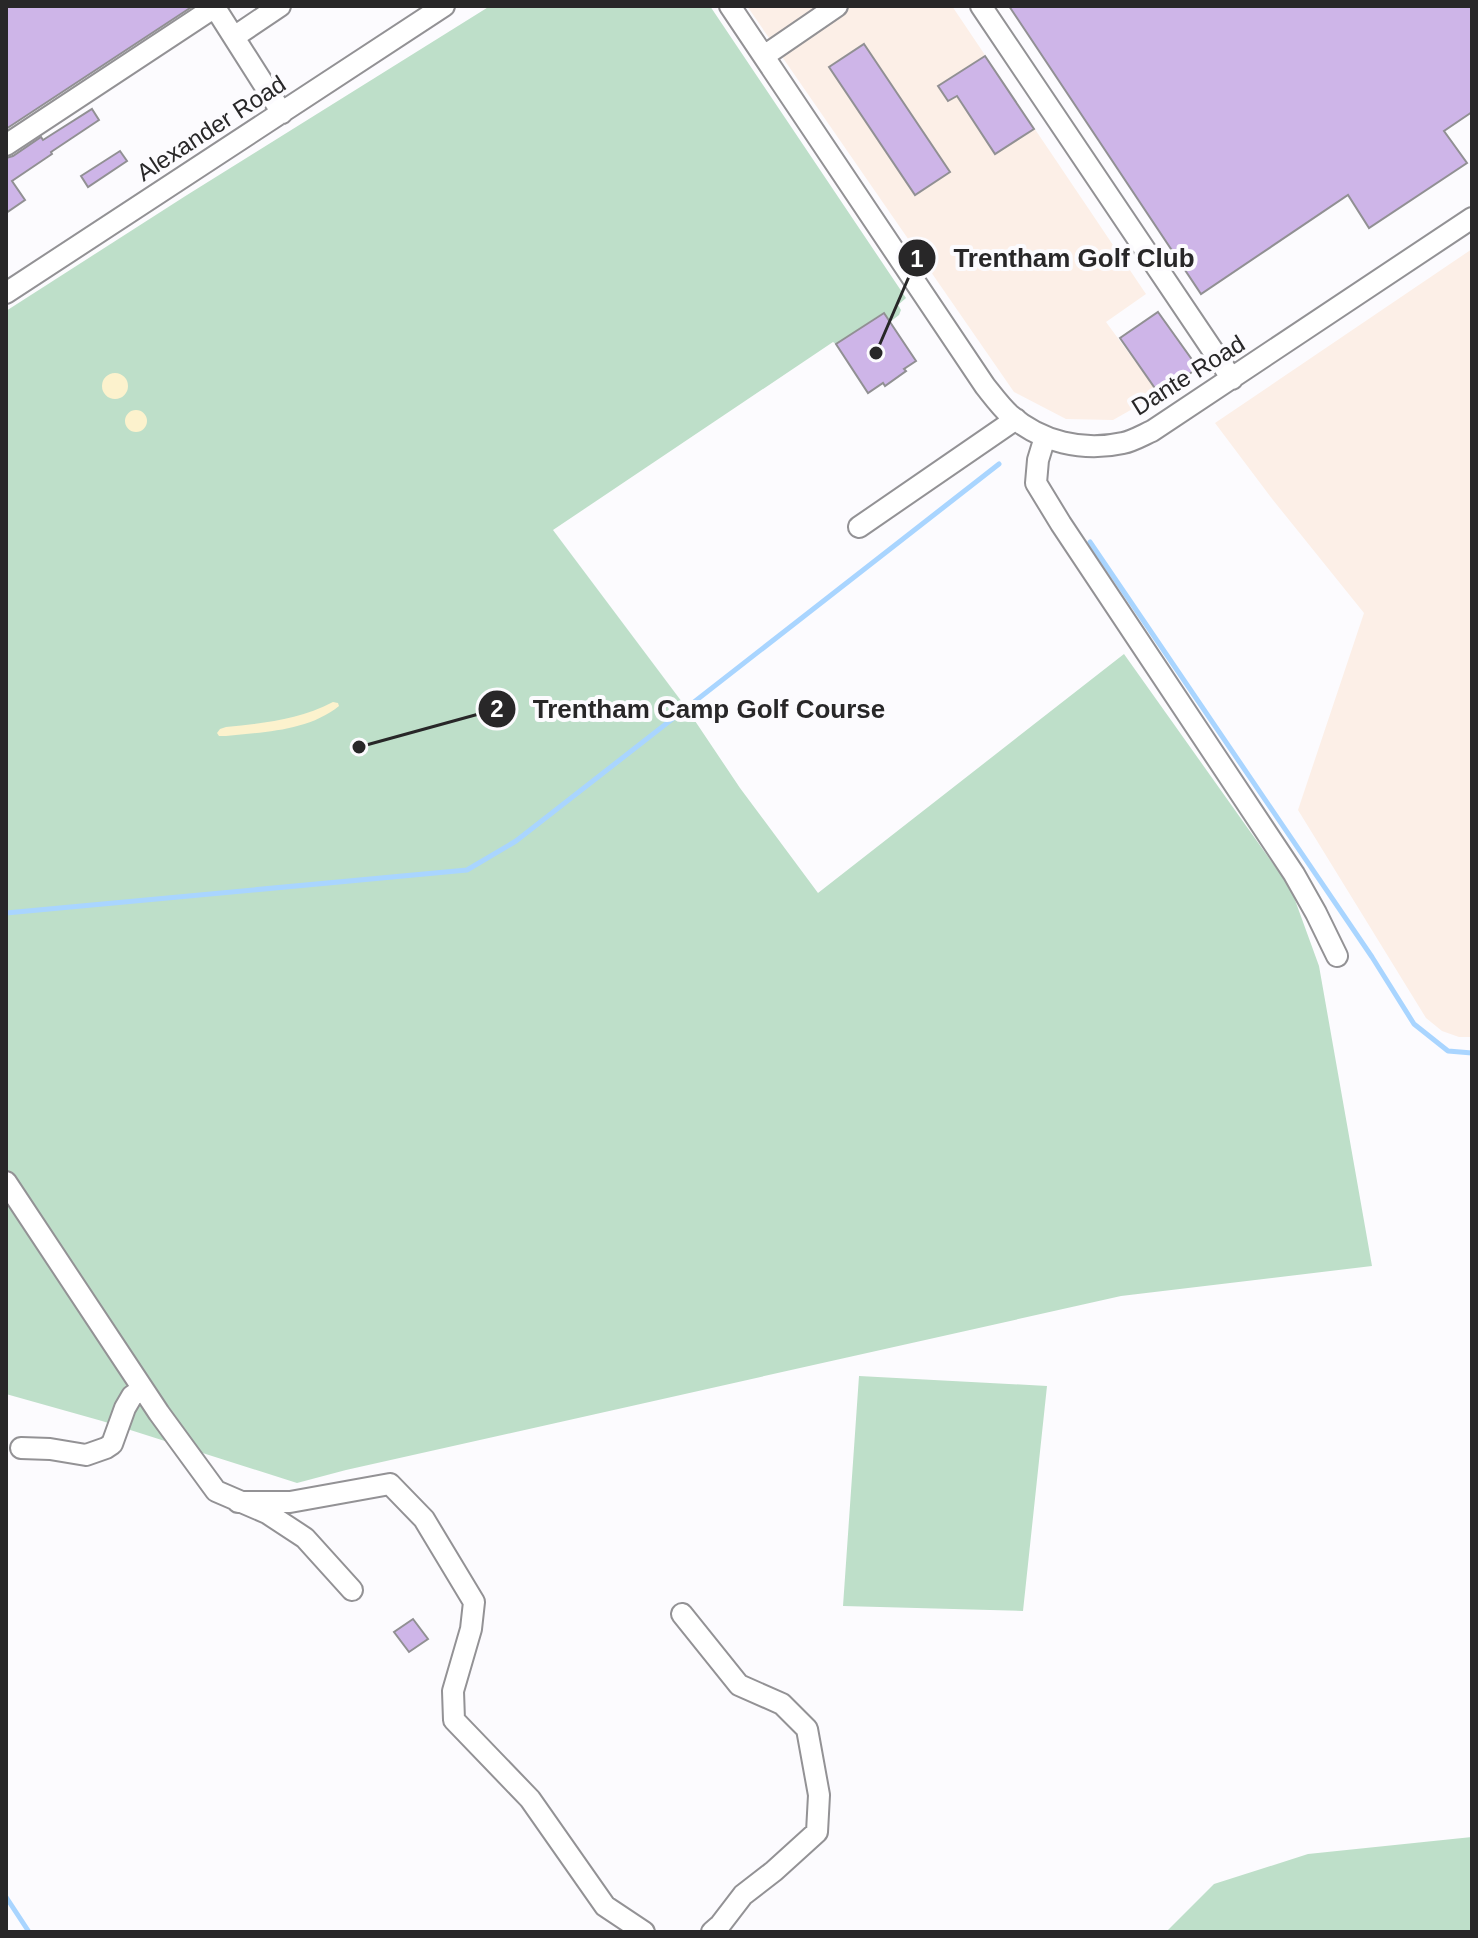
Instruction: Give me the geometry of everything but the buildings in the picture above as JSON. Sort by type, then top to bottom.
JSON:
[{"type":"street","points":[[234,37],[280,6]]},
{"type":"street","name":"Alexander Road","points":[[6,293],[444,6]]},
{"type":"street","name":"Dante Road","points":[[730,6],[985,386],[1009,414],[1045,437],[1079,446],[1102,447],[1126,443],[1152,431],[1472,218]]},
{"type":"street","points":[[764,56],[837,6]]},
{"type":"street","points":[[981,6],[1232,379]]},
{"type":"street","points":[[6,145],[214,7],[282,113]]},
{"type":"street","points":[[859,527],[1016,419]]},
{"type":"street","points":[[1045,437],[1038,460],[1036,483],[1294,874],[1337,956]]},
{"type":"street","points":[[6,1182],[143,1389],[216,1491],[267,1513],[305,1538],[352,1590]]},
{"type":"street","points":[[21,1448],[86,1455],[106,1448],[112,1444],[132,1396],[143,1389]]},
{"type":"street","points":[[238,1502],[290,1502],[390,1484],[424,1519],[474,1602],[471,1629],[453,1691],[454,1720],[530,1799],[605,1906],[644,1932]]},
{"type":"street","points":[[682,1614],[739,1685],[782,1704],[807,1729],[819,1795],[817,1832],[743,1895],[712,1932]]},
{"type":"shaded area","points":[[747,6],[952,6],[1146,294],[1106,322],[1159,394],[1113,420],[1066,419],[1014,392]]},
{"type":"shaded area","points":[[1472,249],[1472,1037],[1459,1037],[1442,1031],[1426,1018],[1298,810],[1364,613],[1215,423]]},
{"type":"green space","points":[[490,6],[710,6],[906,298],[898,305],[901,310],[899,315],[890,322],[883,313],[836,344],[833,342],[553,530],[685,706],[740,788],[818,893],[1124,654],[1291,889],[1319,966],[1372,1266],[1121,1296],[297,1483],[6,1394],[6,311]]},
{"type":"green space","points":[[859,1376],[1047,1386],[1023,1611],[843,1606]]},
{"type":"green space","points":[[1472,1837],[1472,1932],[1166,1932],[1214,1884],[1308,1854]]},
{"type":"sand","points":[[115,373],[124,377],[128,386],[124,395],[115,399],[106,395],[102,386],[106,377]]},
{"type":"sand","points":[[136,410],[144,413],[147,421],[144,429],[136,432],[128,429],[125,421],[128,413]]},
{"type":"sand","points":[[333,702],[339,706],[314,721],[300,725],[226,736],[217,733],[226,727],[294,717]]},
{"type":"waterway","points":[[6,913],[467,870],[516,841],[999,464]]},
{"type":"waterway","points":[[1090,542],[1372,957],[1414,1024],[1448,1051],[1472,1053]]},
{"type":"waterway","points":[[6,1897],[29,1932]]},
{"type":"place","name":"Trentham Golf Club","points":[[876,353]]},
{"type":"place","name":"Trentham Camp Golf Course","points":[[359,747]]}]
